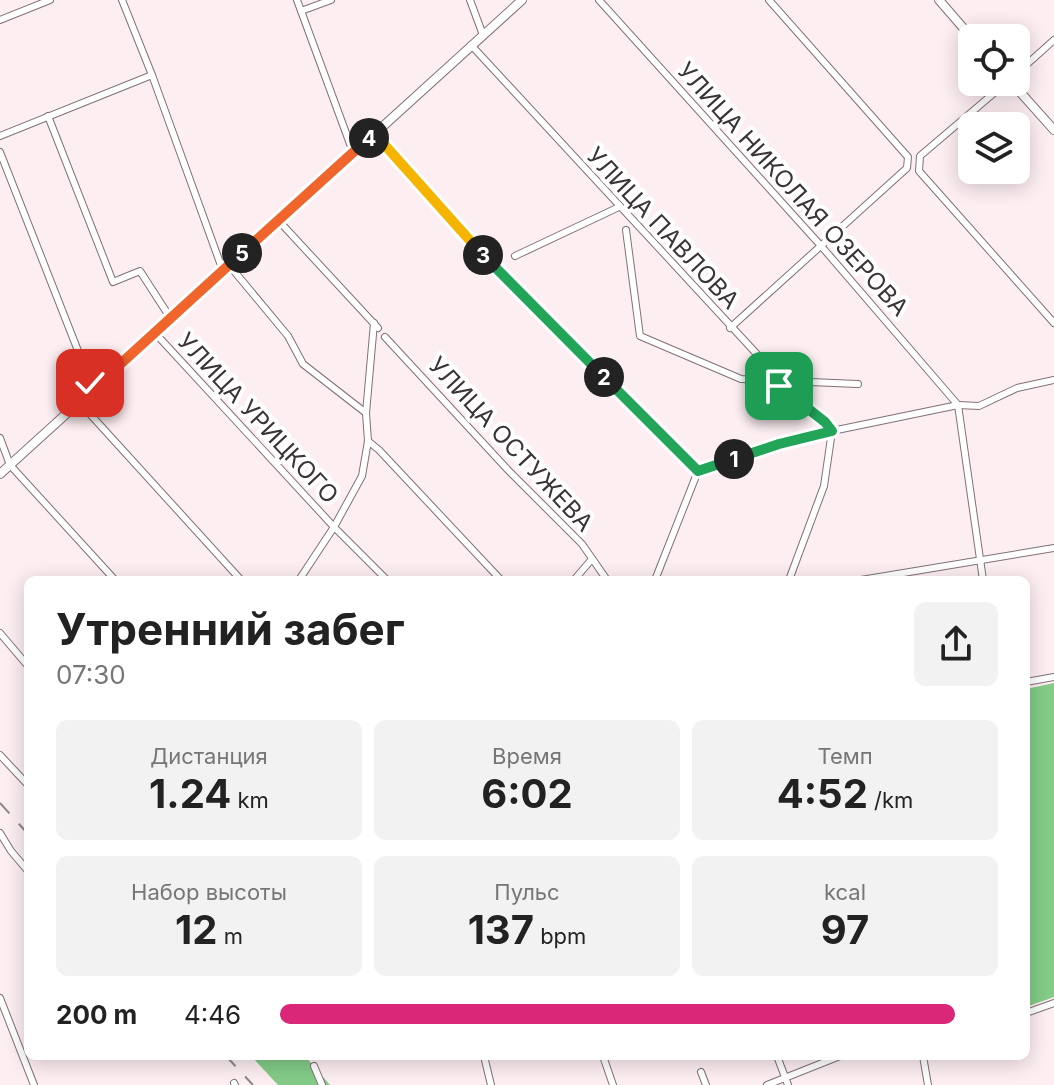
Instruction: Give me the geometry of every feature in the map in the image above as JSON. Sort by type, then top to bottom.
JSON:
[{"type":"main road","points":[[0,474],[522,0]]},
{"type":"main road","points":[[939,0],[960,24]]},
{"type":"main road","points":[[1022,96],[1054,130]]},
{"type":"street","points":[[0,20],[50,0]]},
{"type":"street","points":[[122,0],[226,268],[288,336],[303,364],[366,413]]},
{"type":"street","points":[[297,0],[353,152]]},
{"type":"street","points":[[301,11],[331,0]]},
{"type":"street","points":[[470,0],[483,35]]},
{"type":"street","name":"УЛИЦА НИКОЛАЯ ОЗЕРОВА","points":[[599,0],[822,247],[958,405]]},
{"type":"street","points":[[730,328],[907,168],[908,157],[769,0]]},
{"type":"street","points":[[1030,61],[1054,40]]},
{"type":"street","name":"УЛИЦА ПАВЛОВА","points":[[471,45],[767,365],[779,386],[832,431]]},
{"type":"street","points":[[0,136],[152,75]]},
{"type":"street","points":[[992,96],[920,156],[919,171],[1054,323]]},
{"type":"street","points":[[48,116],[113,282],[140,271],[171,319]]},
{"type":"street","points":[[374,133],[493,267],[698,471]]},
{"type":"street","points":[[0,152],[93,389]]},
{"type":"street","points":[[515,256],[619,207]]},
{"type":"street","points":[[278,220],[376,326],[366,413],[368,441],[362,476],[302,576]]},
{"type":"street","points":[[626,230],[640,336],[741,379],[858,384]]},
{"type":"street","name":"УЛИЦА УРИЦКОГО","points":[[155,333],[383,576]]},
{"type":"street","name":"УЛИЦА ОСТУЖЕВА","points":[[385,337],[508,470],[582,544],[604,576]]},
{"type":"street","points":[[698,471],[779,444],[832,431],[958,405],[979,406],[1017,388],[1054,380]]},
{"type":"street","points":[[79,402],[237,576]]},
{"type":"street","points":[[958,405],[982,576]]},
{"type":"street","points":[[790,576],[824,486],[832,431]]},
{"type":"street","points":[[0,438],[10,465],[111,576]]},
{"type":"street","points":[[368,441],[497,576]]},
{"type":"street","points":[[657,576],[698,471]]},
{"type":"street","points":[[887,576],[1054,548]]},
{"type":"street","points":[[577,576],[592,559]]},
{"type":"street","points":[[0,633],[24,661]]},
{"type":"street","points":[[1030,681],[1054,677]]},
{"type":"street","points":[[0,755],[24,781]]},
{"type":"street","points":[[0,833],[24,866]]},
{"type":"street","points":[[0,998],[24,1059]]},
{"type":"street","points":[[1030,1012],[1054,1003]]},
{"type":"street","points":[[24,1060],[34,1085]]},
{"type":"street","points":[[485,1060],[491,1085]]},
{"type":"street","points":[[604,1060],[613,1085]]},
{"type":"street","points":[[779,1060],[787,1081]]},
{"type":"street","points":[[767,1085],[787,1081],[832,1060]]},
{"type":"street","points":[[924,1060],[928,1085]]},
{"type":"street","points":[[314,1066],[322,1085]]},
{"type":"street","points":[[701,1072],[706,1085]]},
{"type":"green space","points":[[1054,683],[1054,997],[1030,1006],[1030,688]]},
{"type":"green space","points":[[255,1060],[308,1060],[330,1085],[278,1085]]},
{"type":"railway","points":[[0,803],[24,830]]},
{"type":"railway","points":[[230,1060],[253,1085]]},
{"type":"route","points":[[90,383],[93,389],[374,133],[493,267],[698,471],[779,444],[832,431],[779,386]]}]
